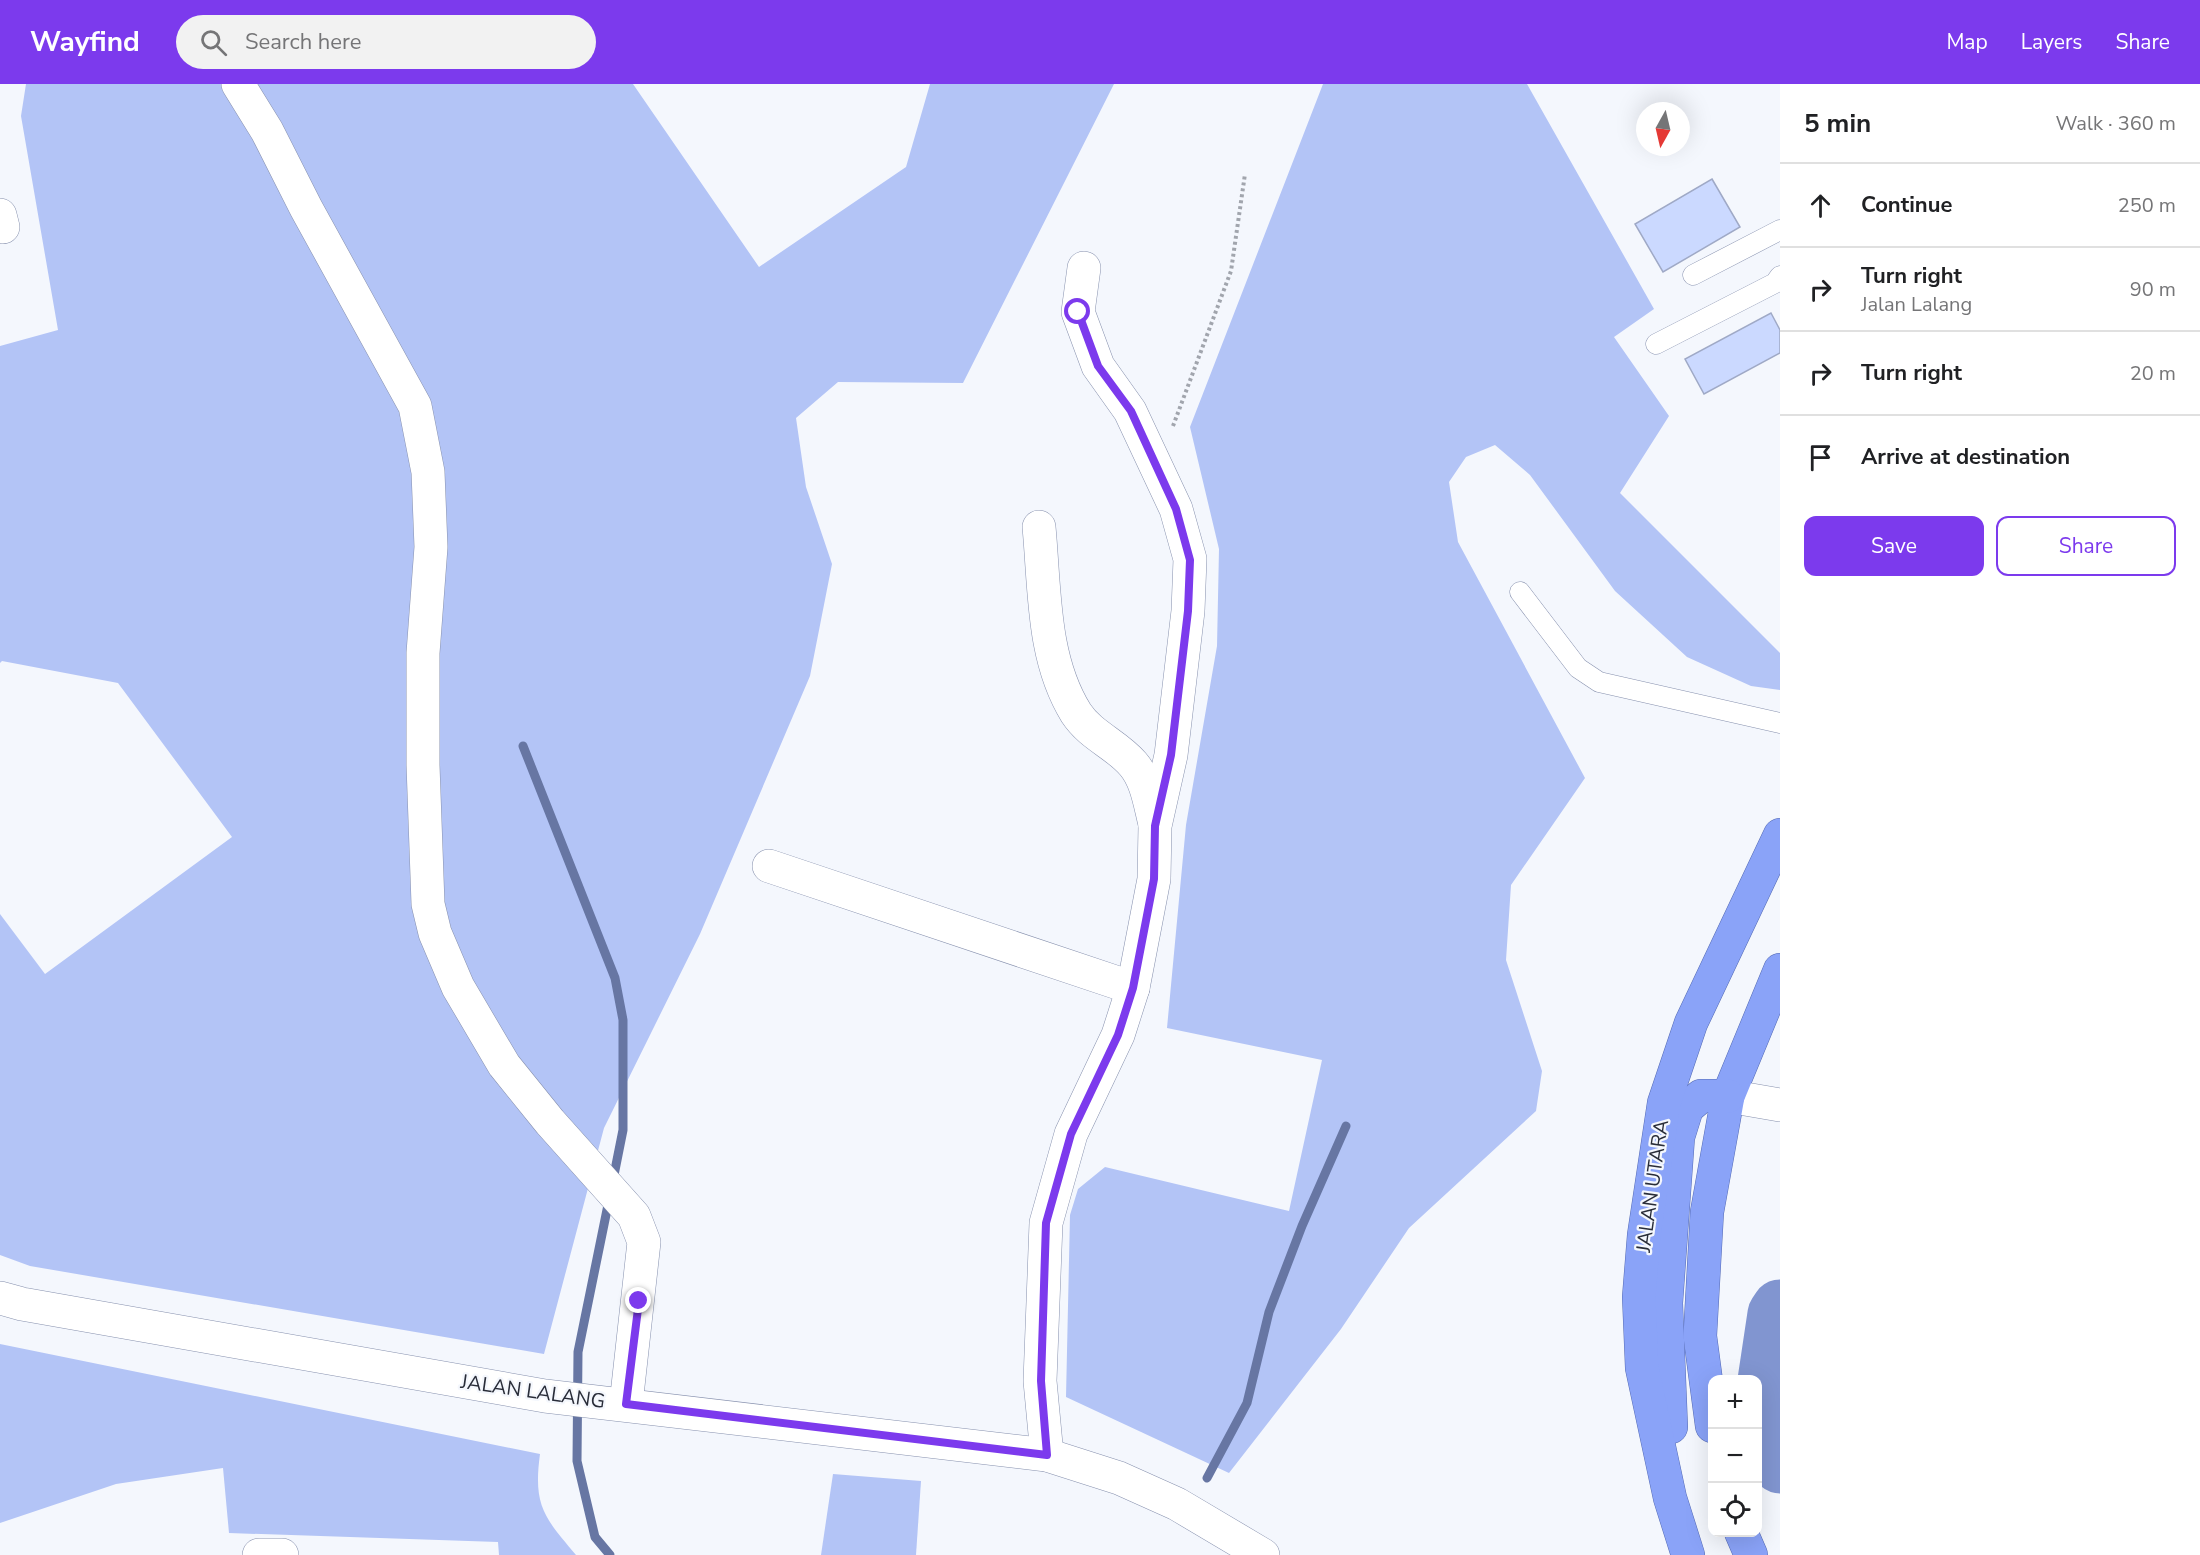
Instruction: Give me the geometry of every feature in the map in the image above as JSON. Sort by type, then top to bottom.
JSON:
[{"type":"highway","name":"JALAN UTARA","points":[[1688,1555],[1673,1509],[1642,1368],[1639,1297],[1656,1148],[1664,1103],[1690,1023],[1780,835]]},
{"type":"highway","points":[[1708,1391],[1700,1336],[1707,1212],[1728,1096],[1780,970]]},
{"type":"highway","points":[[1673,1509],[1666,1303],[1678,1137],[1687,1108],[1701,1096],[1728,1096]]},
{"type":"highway","points":[[1744,1537],[1751,1555]]},
{"type":"street","points":[[238,84],[267,132],[306,208],[416,406],[428,472],[431,547],[423,653],[423,765],[428,904],[435,933],[458,987],[504,1065],[550,1122],[627,1207],[634,1216],[644,1242],[617,1403]]},
{"type":"street","points":[[1047,1455],[1041,1381],[1046,1223],[1071,1134],[1118,1035],[1133,988],[1154,879],[1155,826],[1171,755],[1188,611],[1190,560],[1176,509],[1158,469],[1131,411],[1098,366],[1088,340],[1078,312],[1084,268]]},
{"type":"street","points":[[1039,527],[1050,650],[1056,670],[1076,712],[1088,729],[1134,765],[1146,788],[1155,826]]},
{"type":"street","points":[[769,866],[1133,988]]},
{"type":"street","points":[[1728,1096],[1780,1106]]},
{"type":"street","name":"JALAN LALANG","points":[[0,1298],[22,1304],[545,1396],[1047,1455],[1119,1478],[1177,1504],[1263,1555]]},
{"type":"street","points":[[259,1555],[282,1555]]},
{"type":"lane","points":[[1694,275],[1780,230]]},
{"type":"lane","points":[[1656,344],[1774,283],[1780,276]]},
{"type":"lane","points":[[1520,592],[1578,668],[1599,682],[1780,723]]},
{"type":"path","points":[[1158,469],[1231,271],[1245,174]]},
{"type":"shaded area","points":[[26,84],[633,84],[759,267],[906,167],[930,84],[1114,84],[963,383],[838,382],[796,418],[806,487],[832,564],[810,676],[700,934],[604,1128],[544,1354],[30,1266],[0,1255],[0,914],[45,974],[232,837],[118,683],[2,661],[0,663],[0,346],[58,330],[21,116]]},
{"type":"shaded area","points":[[1323,84],[1527,84],[1654,309],[1614,337],[1669,416],[1620,493],[1780,653],[1780,690],[1751,686],[1687,657],[1615,591],[1530,475],[1495,445],[1466,457],[1449,482],[1458,542],[1585,778],[1511,885],[1506,960],[1542,1071],[1536,1111],[1409,1228],[1341,1329],[1229,1473],[1066,1397],[1070,1215],[1078,1189],[1105,1167],[1289,1211],[1322,1060],[1167,1028],[1186,825],[1217,646],[1219,549],[1190,427]]},
{"type":"shaded area","points":[[0,1344],[540,1454],[538,1486],[543,1510],[576,1555],[499,1555],[498,1542],[229,1533],[223,1468],[116,1484],[0,1523]]},
{"type":"shaded area","points":[[833,1474],[921,1481],[916,1555],[821,1555]]},
{"type":"building","points":[[1712,179],[1740,227],[1663,272],[1635,224]]},
{"type":"building","points":[[1771,313],[1780,330],[1780,353],[1704,394],[1685,359]]},
{"type":"waterway","points":[[523,746],[615,978],[623,1020],[623,1130],[613,1180]]},
{"type":"waterway","points":[[1207,1478],[1247,1403],[1269,1312],[1302,1226],[1346,1126]]},
{"type":"waterway","points":[[609,1200],[578,1352],[577,1461],[595,1537],[610,1555]]},
{"type":"waterway","points":[[1780,1308],[1776,1314],[1764,1394],[1780,1465]]},
{"type":"route","points":[[639,1301],[626,1404],[1047,1455],[1041,1381],[1046,1223],[1056,1180],[1071,1134],[1092,1085],[1118,1035],[1133,988],[1154,879],[1155,826],[1171,755],[1188,611],[1190,560],[1176,509],[1131,411],[1098,366],[1078,312]]}]
